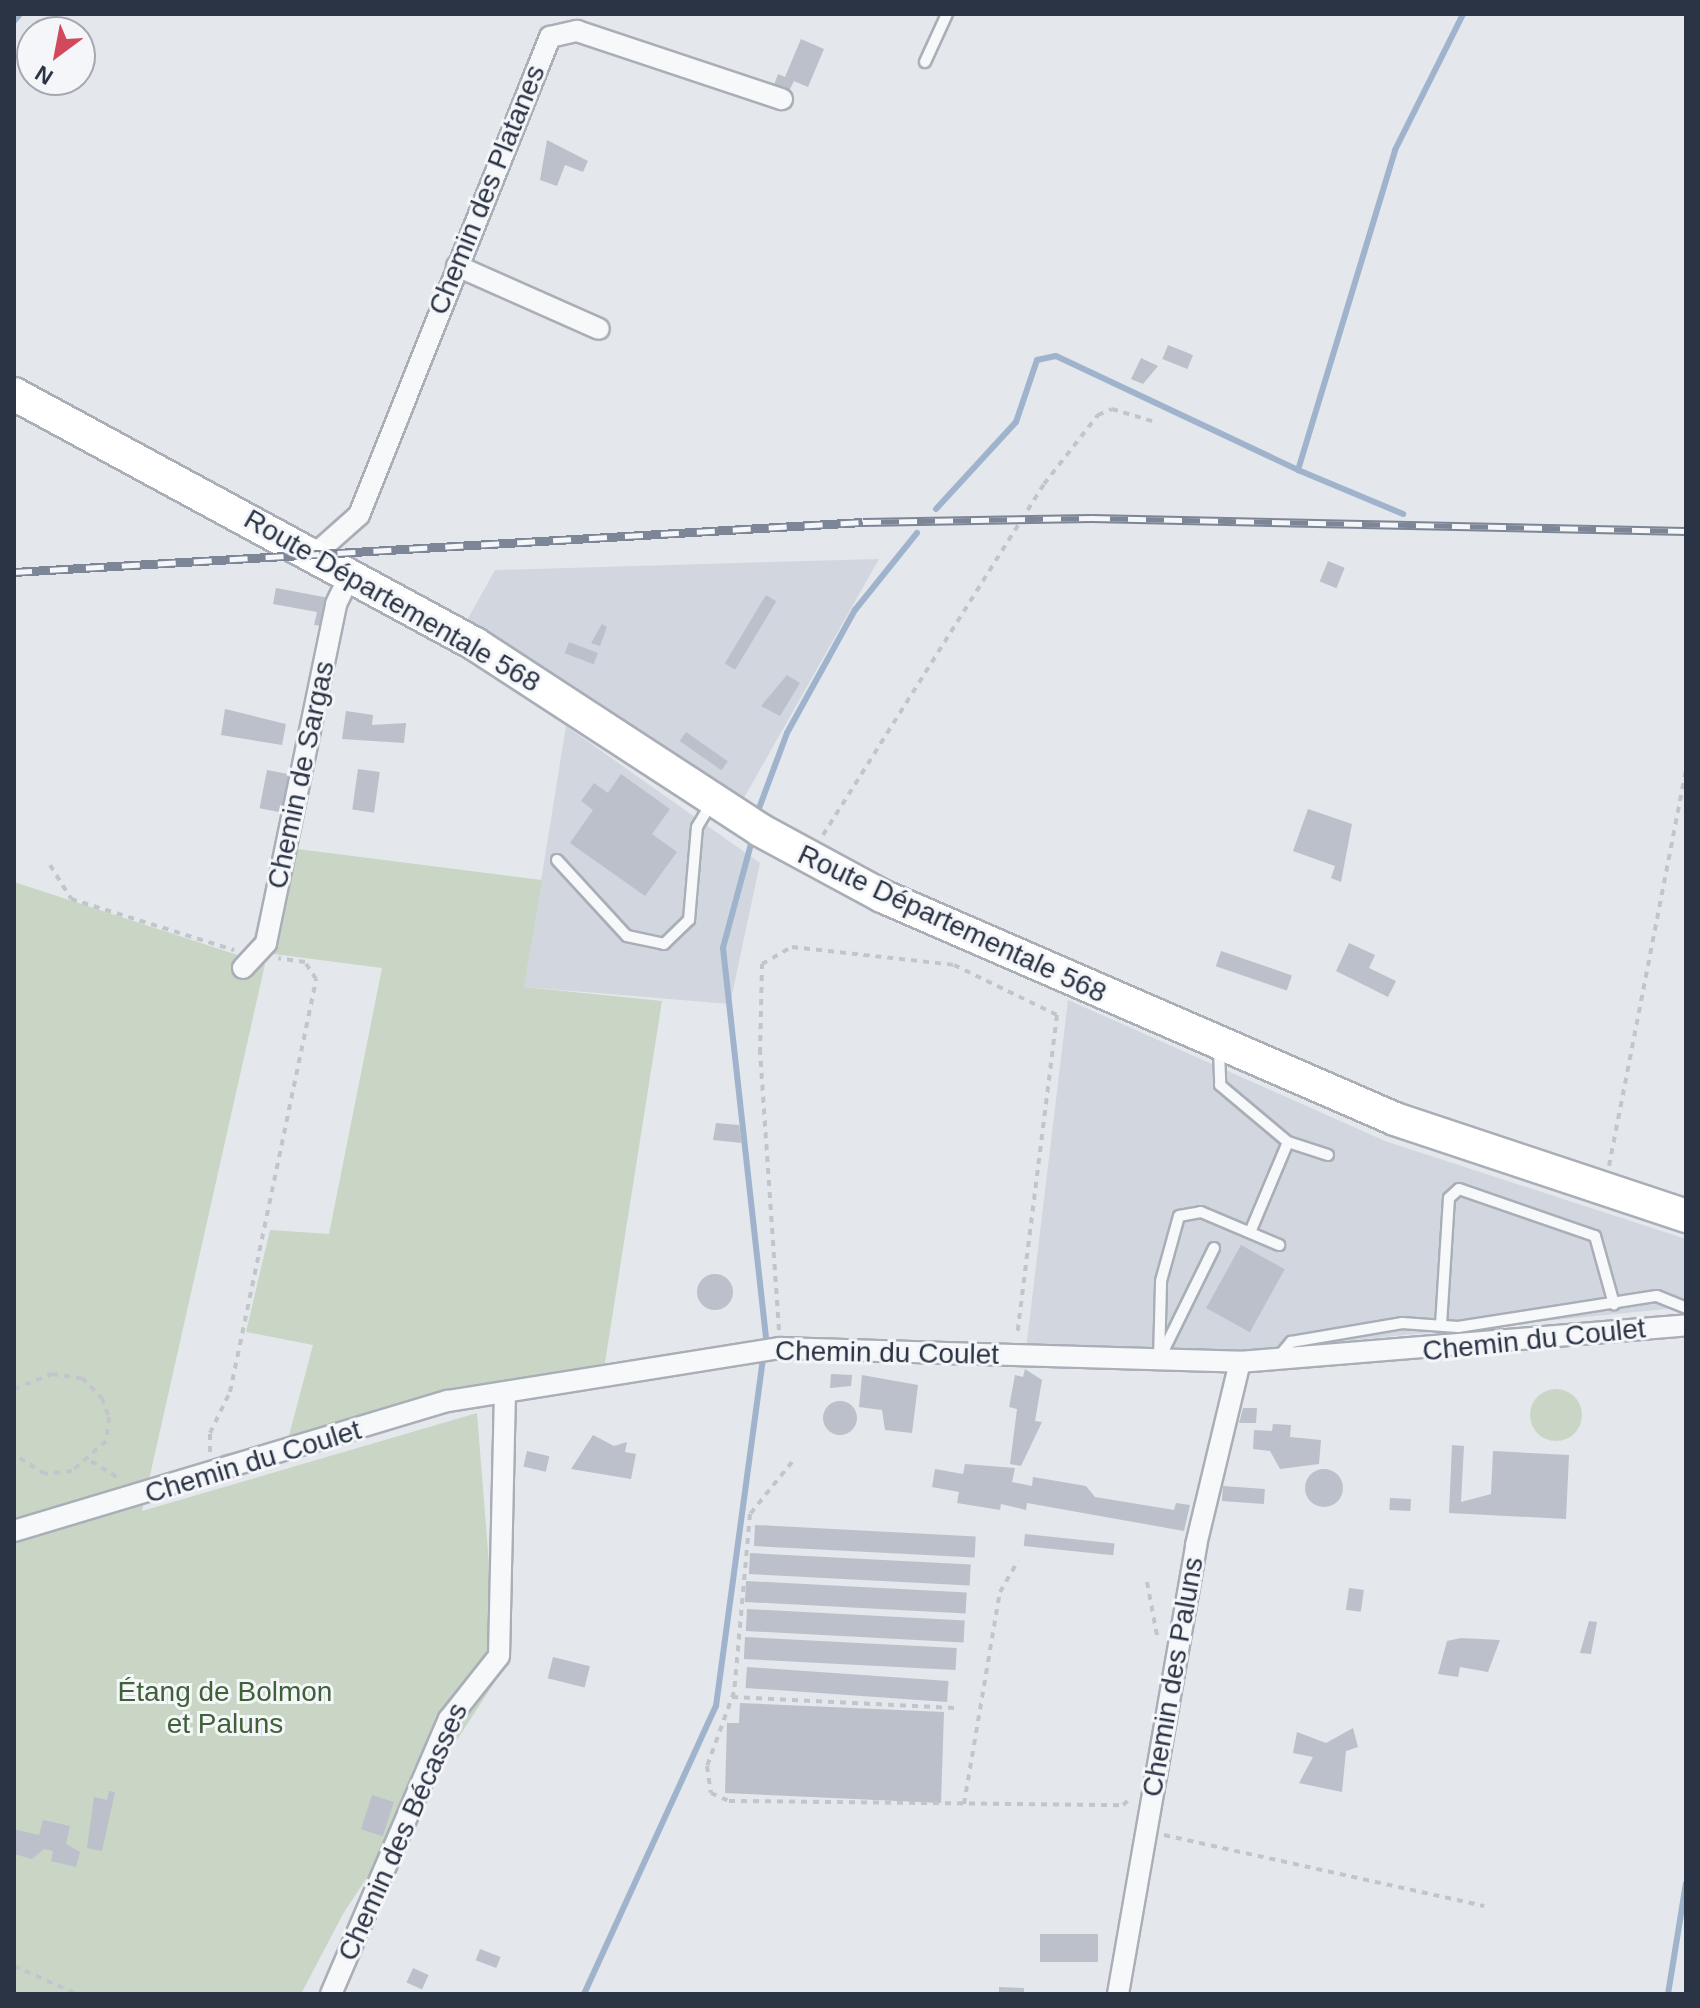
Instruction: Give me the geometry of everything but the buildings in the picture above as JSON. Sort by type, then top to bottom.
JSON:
[{"type":"main road","name":"Route Départementale 568","points":[[14,394],[314,555],[529,677],[713,800],[809,857],[1219,1047],[1395,1119],[1604,1192],[1686,1216]]},
{"type":"street","name":"Chemin des Platanes","points":[[314,555],[359,515],[543,46],[558,31],[577,31],[782,99]]},
{"type":"street","points":[[457,266],[599,329]]},
{"type":"street","name":"Chemin de Sargas","points":[[250,962],[266,943],[336,604],[350,575]]},
{"type":"street","name":"Chemin du Coulet","points":[[14,1531],[214,1474],[448,1401],[505,1395],[780,1348],[1240,1362],[1686,1325]]},
{"type":"street","name":"Chemin des Paluns","points":[[1118,1994],[1196,1545],[1240,1362]]},
{"type":"street","name":"Chemin des Bécasses","points":[[331,1994],[449,1719],[499,1656],[505,1395]]},
{"type":"lane","points":[[925,62],[947,14]]},
{"type":"lane","points":[[557,860],[627,936],[664,944],[693,910],[697,827],[713,800]]},
{"type":"lane","points":[[1219,1047],[1220,1085],[1288,1142],[1328,1155]]},
{"type":"lane","points":[[1251,1230],[1288,1142]]},
{"type":"lane","points":[[1441,1325],[1449,1198],[1459,1189],[1582,1226],[1600,1246],[1614,1304]]},
{"type":"lane","points":[[1159,1360],[1161,1281],[1179,1216],[1201,1212],[1251,1230],[1279,1245]]},
{"type":"lane","points":[[1159,1360],[1214,1248]]},
{"type":"lane","points":[[1275,1361],[1291,1342],[1402,1323],[1441,1325],[1657,1296],[1686,1308]]},
{"type":"path","points":[[809,857],[1044,484],[1098,415],[1112,409],[1152,421]]},
{"type":"path","points":[[1604,1192],[1686,771]]},
{"type":"path","points":[[50,865],[71,899],[250,962],[305,962],[316,979],[230,1392],[208,1443],[214,1474]]},
{"type":"path","points":[[780,1348],[760,1053],[762,964],[792,947],[954,965],[1057,1015],[1014,1355]]},
{"type":"path","points":[[14,1389],[52,1374],[82,1378],[102,1398],[109,1417],[106,1441],[72,1471],[45,1474],[14,1455]]},
{"type":"path","points":[[792,1462],[750,1514],[732,1697],[707,1766],[706,1782],[720,1801],[1123,1805],[1133,1793]]},
{"type":"path","points":[[964,1804],[1000,1592],[1018,1561]]},
{"type":"path","points":[[1147,1582],[1156,1658]]},
{"type":"path","points":[[732,1697],[956,1708]]},
{"type":"path","points":[[1147,1826],[1191,1845],[1484,1906]]},
{"type":"path","points":[[14,1966],[77,1994]]},
{"type":"shaded area","points":[[879,559],[744,798],[466,622],[495,570]]},
{"type":"shaded area","points":[[566,726],[760,863],[730,1004],[524,987]]},
{"type":"shaded area","points":[[1068,1000],[1385,1141],[1686,1239],[1686,1307],[1263,1349],[1026,1349]]},
{"type":"green space","points":[[274,846],[542,880],[524,987],[662,1001],[601,1388],[453,1408],[216,1484],[220,1455],[288,1439],[313,1345],[246,1332],[270,1230],[329,1234],[382,968],[251,951]]},
{"type":"green space","name":"Étang de Bolmon et Paluns","points":[[14,882],[265,964],[142,1511],[477,1413],[498,1677],[343,1914],[301,1994],[14,1994]]},
{"type":"green space","points":[[1556,1389],[1575,1396],[1582,1415],[1575,1434],[1556,1441],[1537,1434],[1530,1415],[1537,1396]]},
{"type":"waterway","points":[[14,21],[20,14]]},
{"type":"waterway","points":[[936,509],[1016,422],[1037,360],[1056,356],[1298,470],[1395,150],[1463,14]]},
{"type":"waterway","points":[[1298,470],[1403,514]]},
{"type":"waterway","points":[[758,811],[787,733],[855,610],[917,533]]},
{"type":"waterway","points":[[751,844],[723,948],[766,1339]]},
{"type":"waterway","points":[[584,1994],[716,1706],[763,1359]]},
{"type":"waterway","points":[[1668,1994],[1686,1883]]},
{"type":"railway","points":[[14,572],[863,522],[1092,518],[1686,531]]}]
